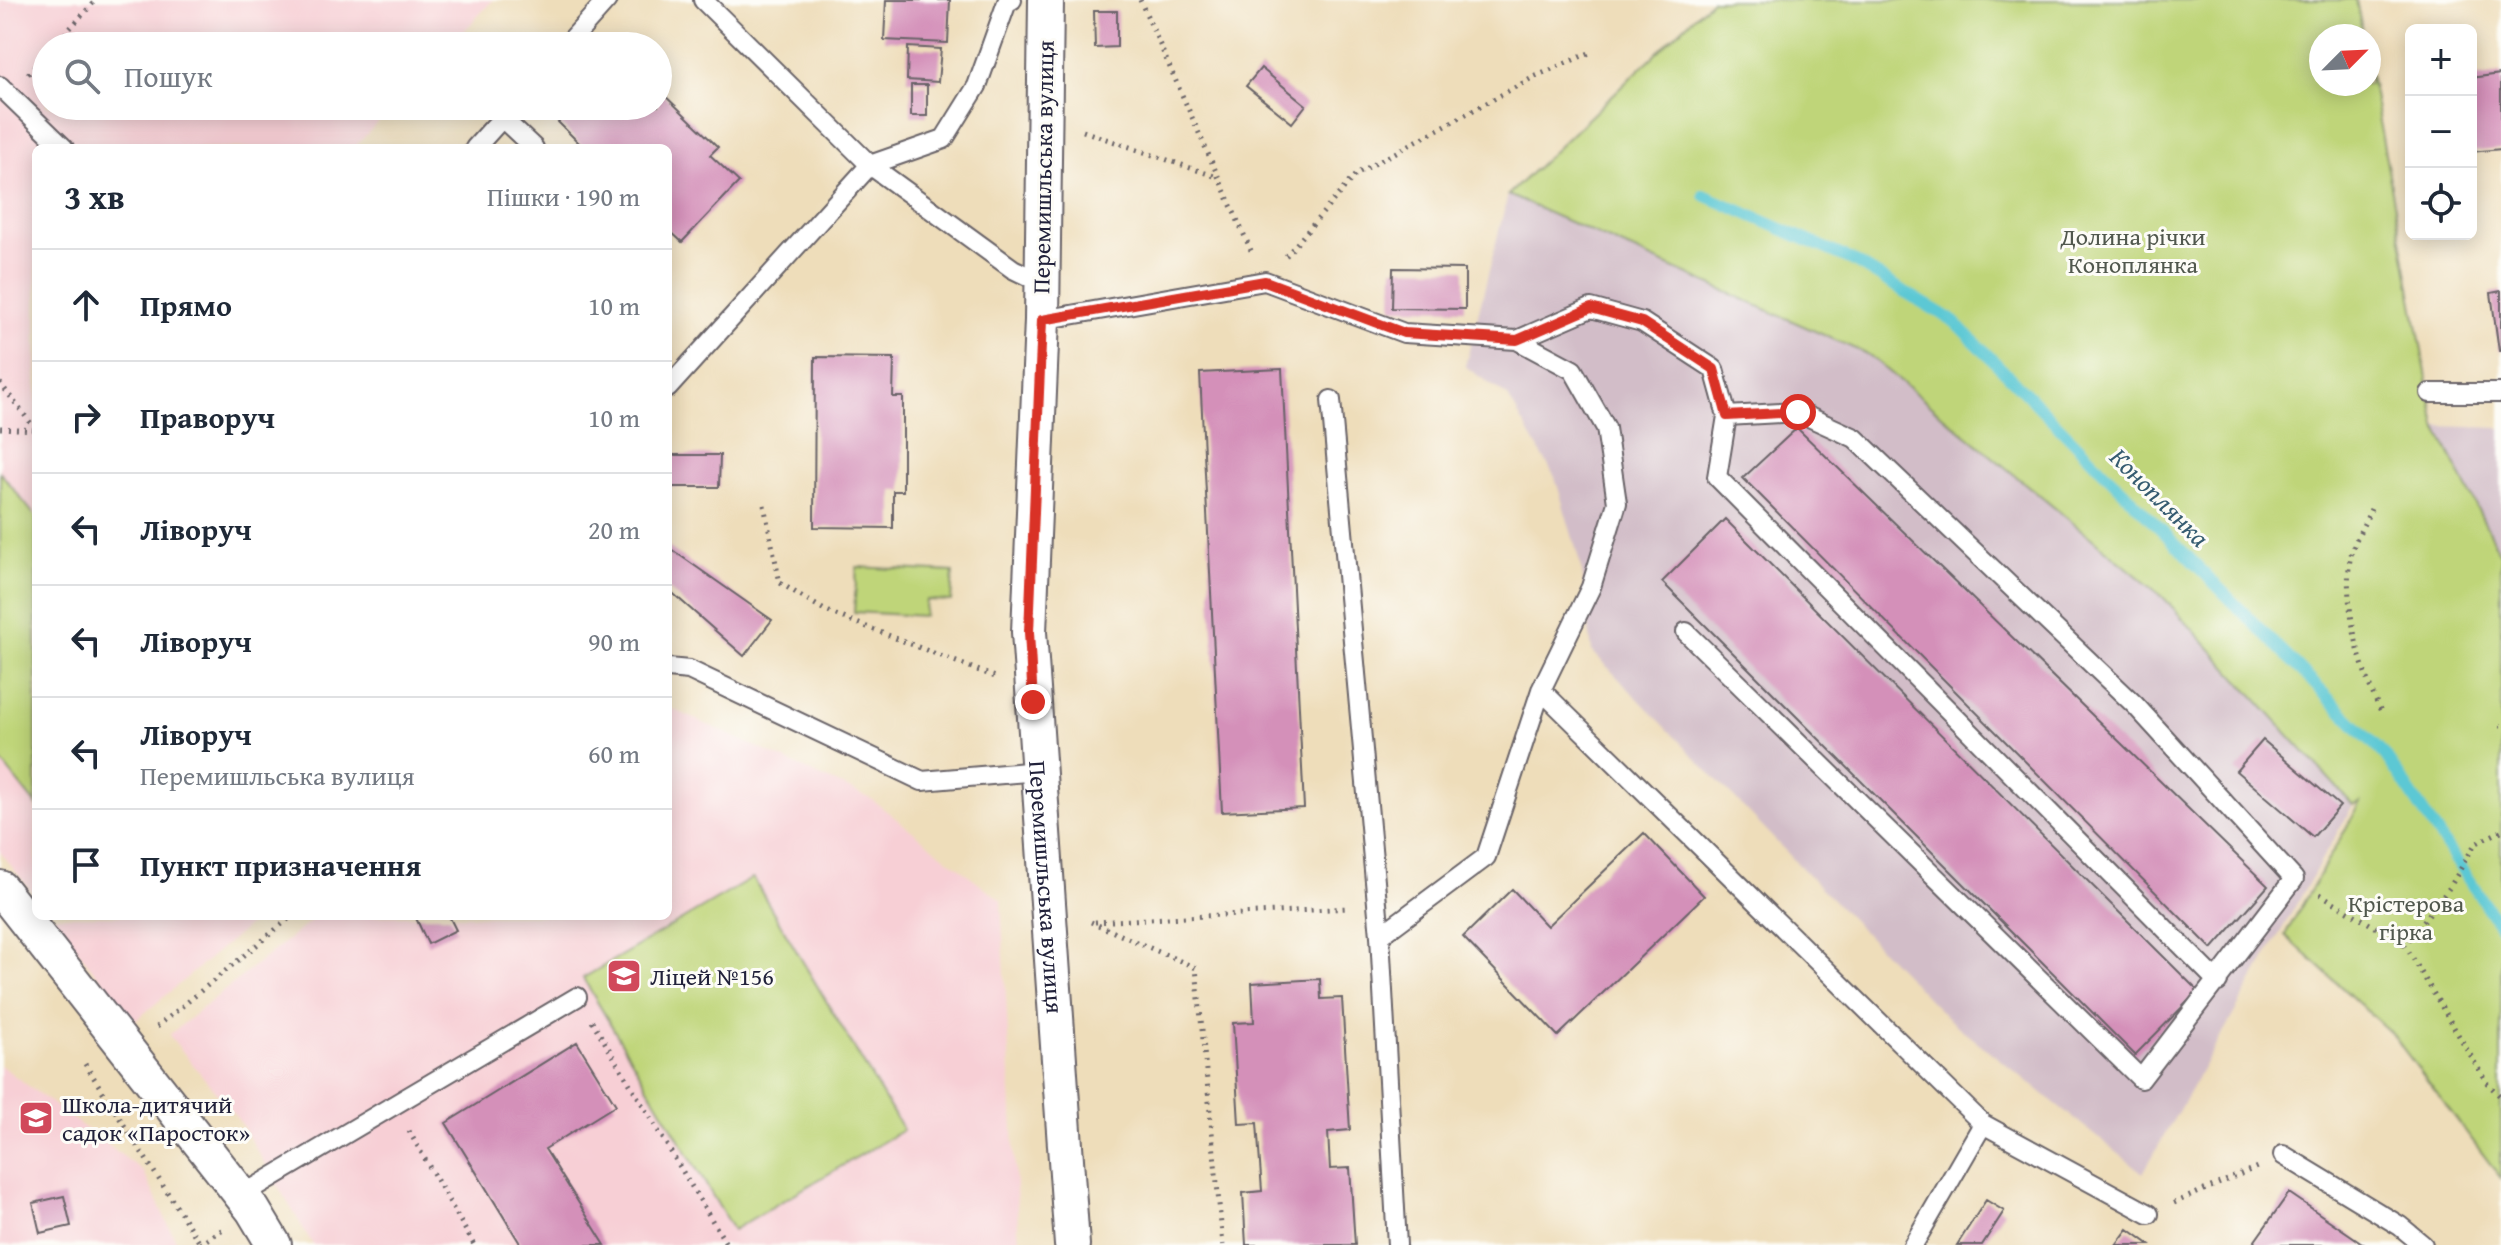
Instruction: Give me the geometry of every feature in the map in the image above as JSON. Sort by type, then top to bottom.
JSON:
[{"type":"street","name":"Перемишльська вулиця","points":[[1046,0],[1042,320],[1029,632],[1072,1245]]},
{"type":"street","points":[[0,888],[242,1195],[274,1245]]},
{"type":"lane","points":[[578,32],[607,0]]},
{"type":"lane","points":[[703,0],[870,165],[1013,269],[1042,283]]},
{"type":"lane","points":[[672,384],[870,165],[944,139],[977,86],[1007,2],[1012,0]]},
{"type":"lane","points":[[0,86],[32,117]]},
{"type":"lane","points":[[35,120],[60,144]]},
{"type":"lane","points":[[479,144],[501,120]]},
{"type":"lane","points":[[514,120],[531,144]]},
{"type":"lane","points":[[1042,320],[1265,281],[1404,333],[1517,340],[1573,370],[1606,428],[1617,503],[1591,587],[1541,690],[1486,857],[1380,936]]},
{"type":"lane","points":[[1517,340],[1591,308],[1642,322],[1714,369],[1727,416],[1717,477],[2218,982]]},
{"type":"lane","points":[[2430,393],[2501,393]]},
{"type":"lane","points":[[1331,400],[1380,936],[1397,1245]]},
{"type":"lane","points":[[1686,632],[2141,1079],[2294,879],[2135,705],[1855,438],[1798,412],[1727,416]]},
{"type":"lane","points":[[672,668],[689,670],[922,781],[1038,771]]},
{"type":"lane","points":[[1541,690],[1983,1124],[2149,1214]]},
{"type":"lane","points":[[242,1195],[577,997]]},
{"type":"lane","points":[[1913,1245],[1983,1124]]},
{"type":"lane","points":[[2283,1155],[2400,1226],[2423,1245]]},
{"type":"path","points":[[67,32],[96,0]]},
{"type":"path","points":[[1140,0],[1265,281],[1356,174],[1534,77],[1594,51]]},
{"type":"path","points":[[1081,130],[1218,178]]},
{"type":"path","points":[[0,383],[32,425]]},
{"type":"path","points":[[0,428],[32,430]]},
{"type":"path","points":[[764,505],[780,583],[826,611],[1004,680]]},
{"type":"path","points":[[2371,509],[2351,556],[2351,606],[2363,672],[2382,713]]},
{"type":"path","points":[[2405,945],[2450,887],[2475,844],[2501,831]]},
{"type":"path","points":[[2294,879],[2405,945],[2487,1083],[2501,1097]]},
{"type":"path","points":[[1223,1245],[1196,968],[1091,922],[1377,906]]},
{"type":"path","points":[[128,1052],[287,920]]},
{"type":"path","points":[[577,997],[727,1245]]},
{"type":"path","points":[[83,1062],[201,1245]]},
{"type":"path","points":[[394,1104],[474,1245]]},
{"type":"path","points":[[2149,1214],[2283,1155]]},
{"type":"shaded area","points":[[0,0],[493,0],[463,32],[32,32],[32,120],[380,120],[358,144],[32,144],[32,892],[0,852]]},
{"type":"shaded area","points":[[1508,195],[1869,355],[2164,598],[2353,805],[2143,1173],[1946,1017],[1592,651],[1581,566],[1555,477],[1508,397],[1465,366]]},
{"type":"shaded area","points":[[2436,426],[2501,428],[2501,556]]},
{"type":"shaded area","name":"Ліцей №156","points":[[672,709],[871,799],[1001,900],[1019,1245],[313,1245],[240,1122],[169,1035],[312,920],[672,920]]},
{"type":"shaded area","points":[[54,920],[255,920],[134,1022]]},
{"type":"shaded area","name":"Школа-дитячий садок «Паросток»","points":[[0,1065],[143,1171],[178,1245],[0,1245]]},
{"type":"green space","name":"Долина річки Коноплянка","points":[[1712,0],[2356,0],[2361,24],[2309,24],[2309,96],[2374,96],[2436,426],[2501,556],[2501,1178],[2392,1034],[2285,935],[2361,802],[2353,805],[2164,598],[1869,355],[1508,195]]},
{"type":"green space","points":[[0,472],[32,512],[32,800],[0,760]]},
{"type":"green space","points":[[857,567],[953,572],[951,601],[926,600],[924,616],[854,612]]},
{"type":"green space","points":[[753,878],[903,1130],[733,1230],[583,978]]},
{"type":"building","points":[[886,0],[950,0],[948,43],[884,40]]},
{"type":"building","points":[[1094,11],[1117,11],[1117,47],[1095,48]]},
{"type":"building","points":[[908,47],[941,49],[938,82],[907,80]]},
{"type":"building","points":[[1261,68],[1306,105],[1292,123],[1246,86]]},
{"type":"building","points":[[2501,74],[2501,149],[2477,151],[2477,77]]},
{"type":"building","points":[[911,85],[927,85],[927,116],[911,116]]},
{"type":"building","points":[[672,103],[718,147],[710,155],[739,182],[682,242],[672,233],[672,144],[580,144],[558,122],[672,120]]},
{"type":"building","points":[[1393,268],[1465,269],[1465,309],[1392,308]]},
{"type":"building","points":[[2501,291],[2501,351],[2499,351],[2491,293]]},
{"type":"building","points":[[815,357],[894,358],[893,397],[903,397],[903,491],[893,491],[893,528],[814,527]]},
{"type":"building","points":[[1282,369],[1304,808],[1222,812],[1200,373]]},
{"type":"building","points":[[1797,428],[2268,886],[2212,949],[1743,478]]},
{"type":"building","points":[[672,455],[720,455],[719,487],[672,487]]},
{"type":"building","points":[[1725,519],[2198,991],[2135,1055],[1662,582]]},
{"type":"building","points":[[672,550],[772,620],[744,656],[672,593]]},
{"type":"building","points":[[2263,740],[2340,806],[2313,837],[2236,771]]},
{"type":"building","points":[[1644,833],[1704,896],[1558,1036],[1463,937],[1512,889],[1547,926]]},
{"type":"building","points":[[417,920],[451,920],[456,930],[428,944]]},
{"type":"building","points":[[1320,979],[1321,999],[1342,998],[1350,1130],[1328,1132],[1330,1169],[1350,1168],[1355,1245],[1246,1245],[1243,1193],[1262,1191],[1257,1123],[1239,1124],[1233,1023],[1254,1022],[1252,983]]},
{"type":"building","points":[[577,1042],[616,1105],[545,1149],[605,1245],[521,1245],[446,1123]]},
{"type":"building","points":[[2289,1193],[2365,1245],[2252,1245]]},
{"type":"building","points":[[64,1196],[71,1226],[40,1233],[33,1203]]},
{"type":"building","points":[[1986,1200],[2004,1211],[1982,1245],[1957,1245]]},
{"type":"building","points":[[2128,1229],[2150,1245],[2116,1245]]},
{"type":"waterway","name":"Коноплянка","points":[[1704,195],[1852,260],[1955,322],[2385,755],[2501,928]]},
{"type":"place","name":"Ліцей №156","points":[[624,976]]},
{"type":"place","name":"Школа-дитячий садок «Паросток»","points":[[36,1118]]},
{"type":"route","points":[[1033,702],[1029,632],[1042,320],[1265,281],[1404,333],[1517,340],[1591,308],[1642,322],[1714,369],[1727,416],[1798,412]]},
{"type":"park label","name":"Крістерова гірка","points":[[2406,917]]}]
